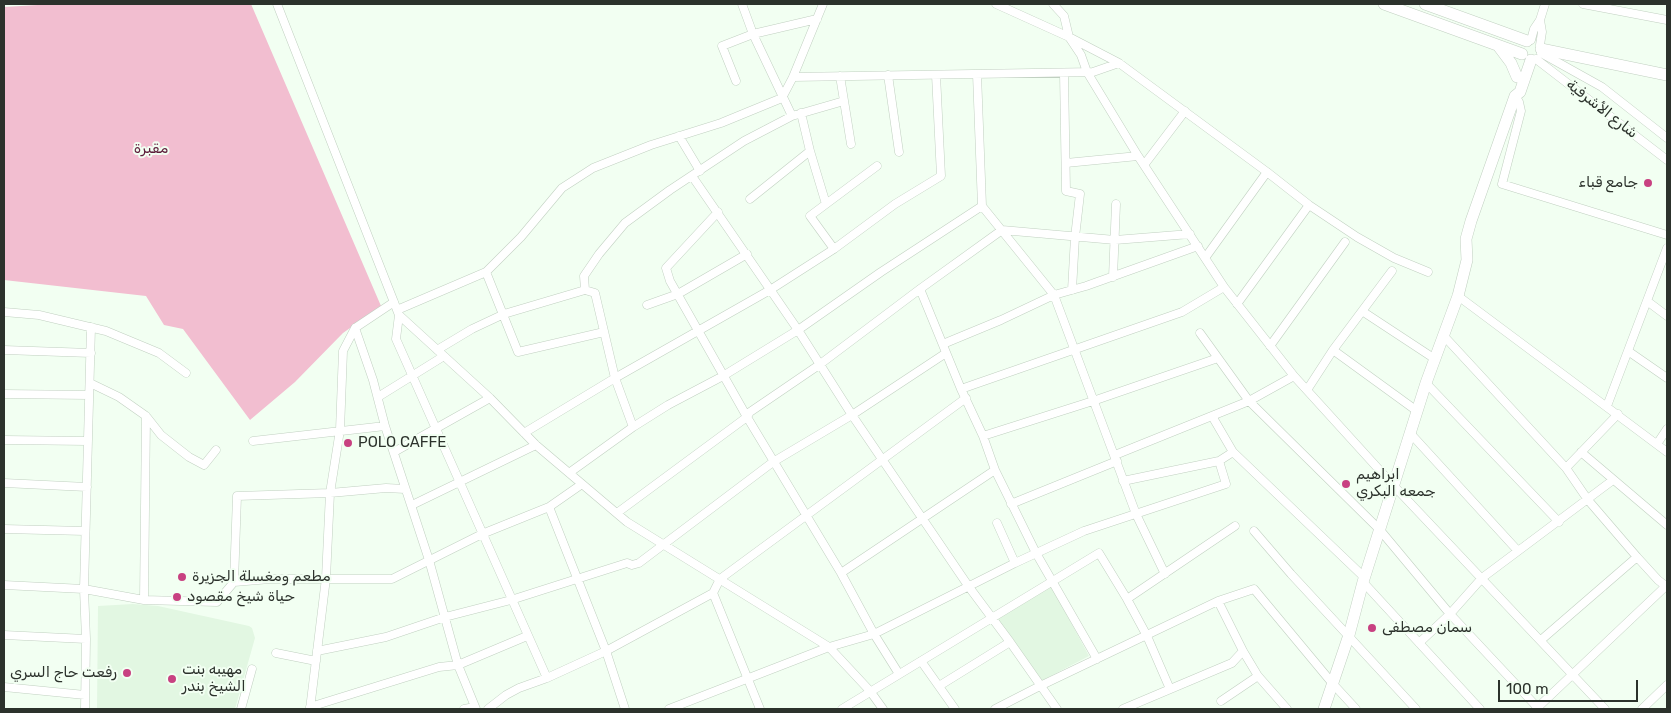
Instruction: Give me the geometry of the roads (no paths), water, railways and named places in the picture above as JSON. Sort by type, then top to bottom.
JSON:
[{"type":"street","points":[[277,4],[396,309],[396,339],[547,678]]},
{"type":"street","points":[[742,4],[753,34],[792,116]]},
{"type":"street","points":[[527,636],[458,665],[439,667],[310,708],[326,578],[330,494],[340,430],[343,351],[355,328],[486,272],[520,237],[562,188],[593,168],[651,145],[720,123],[782,98],[794,77],[823,4]]},
{"type":"street","points":[[996,4],[1069,37],[1119,63],[1309,205],[1357,237],[1394,258],[1428,272]]},
{"type":"street","points":[[1053,4],[1064,16],[1069,37],[1081,55],[1087,72],[1138,156],[1237,304],[1294,376],[1394,486],[1606,709]]},
{"type":"street","name":"شارع الأشرفية","points":[[1384,4],[1498,46],[1533,51],[1667,160]]},
{"type":"street","name":"شارع الأشرفية","points":[[1425,4],[1533,51],[1602,87],[1667,138]]},
{"type":"street","points":[[1324,709],[1349,635],[1364,580],[1426,383],[1458,296],[1467,260],[1466,238],[1468,230],[1515,96],[1520,92],[1533,51],[1534,29],[1540,20],[1545,4]]},
{"type":"street","points":[[1583,4],[1667,20]]},
{"type":"street","points":[[736,81],[722,46],[753,34],[817,19]]},
{"type":"street","points":[[1498,46],[1511,63],[1517,77]]},
{"type":"street","points":[[1533,51],[1667,75]]},
{"type":"street","points":[[1533,51],[1517,77],[1513,92],[1519,102],[1521,111],[1502,184],[1667,235]]},
{"type":"street","points":[[794,77],[1064,73],[1097,71],[1119,63]]},
{"type":"street","points":[[1064,73],[1066,191],[1080,194],[1072,290]]},
{"type":"street","points":[[977,74],[982,206],[1054,295],[1136,514],[1165,574]]},
{"type":"street","points":[[888,75],[899,152]]},
{"type":"street","points":[[524,433],[615,378],[770,290],[834,249],[895,204],[941,176],[936,75]]},
{"type":"street","points":[[840,76],[851,144]]},
{"type":"street","points":[[584,290],[584,276],[599,254],[625,224],[692,176],[744,142],[792,116],[844,101]]},
{"type":"street","points":[[1144,165],[1185,111]]},
{"type":"street","points":[[801,113],[826,204]]},
{"type":"street","points":[[679,136],[700,171]]},
{"type":"street","points":[[750,199],[810,151]]},
{"type":"street","points":[[1066,163],[1138,156]]},
{"type":"street","points":[[834,249],[810,216],[877,166]]},
{"type":"street","points":[[1205,258],[1267,172]]},
{"type":"street","points":[[692,176],[747,254],[819,365],[969,587],[1057,709]]},
{"type":"street","points":[[1113,277],[1116,204]]},
{"type":"street","points":[[1237,304],[1309,205]]},
{"type":"street","points":[[569,473],[633,427],[668,405],[723,376],[798,330],[880,272],[982,206]]},
{"type":"street","points":[[718,212],[666,268],[670,281],[773,462],[841,572],[874,634],[899,674]]},
{"type":"street","points":[[617,513],[747,417],[750,412],[819,365],[1002,230],[1114,240],[1190,234]]},
{"type":"street","points":[[1270,346],[1346,242]]},
{"type":"street","points":[[943,344],[1054,295],[1113,277],[1198,246]]},
{"type":"street","points":[[1607,406],[1667,249]]},
{"type":"street","points":[[647,304],[678,294],[747,254]]},
{"type":"street","points":[[1307,390],[1333,350],[1392,271]]},
{"type":"street","points":[[486,272],[518,352],[604,332]]},
{"type":"street","points":[[961,389],[1182,312],[1224,287]]},
{"type":"street","points":[[920,289],[1011,504],[1036,553],[1097,659]]},
{"type":"street","points":[[438,350],[472,329],[504,314],[584,290],[595,293],[615,378],[633,427]]},
{"type":"street","points":[[1458,296],[1667,452]]},
{"type":"street","points":[[1647,301],[1667,316]]},
{"type":"street","points":[[396,309],[490,398],[536,445],[627,522],[829,647],[870,691],[883,709]]},
{"type":"street","points":[[1362,311],[1435,359]]},
{"type":"street","points":[[4,312],[38,315],[106,331],[159,353],[186,373]]},
{"type":"street","points":[[86,709],[84,589],[91,327]]},
{"type":"street","points":[[355,328],[429,560],[458,665],[476,708],[464,709]]},
{"type":"street","points":[[1200,332],[1249,401],[1380,530],[1450,614],[1537,708],[1667,586],[1658,580],[1588,500],[1566,468],[1443,335]]},
{"type":"street","points":[[4,350],[91,353]]},
{"type":"street","points":[[1333,350],[1417,411]]},
{"type":"street","points":[[1628,351],[1667,378]]},
{"type":"street","points":[[317,651],[386,637],[511,600],[627,562],[632,565],[639,563],[773,462],[852,414],[946,353]]},
{"type":"street","points":[[378,397],[444,356]]},
{"type":"street","points":[[983,436],[1218,358]]},
{"type":"street","points":[[1011,504],[1249,401],[1294,376]]},
{"type":"street","points":[[90,383],[120,397],[146,416],[161,435],[189,457],[204,465],[216,450]]},
{"type":"street","points":[[1426,383],[1559,522]]},
{"type":"street","points":[[4,394],[89,395]]},
{"type":"street","points":[[394,452],[490,398]]},
{"type":"street","points":[[488,709],[519,688],[547,678],[606,651],[713,593],[720,579],[966,398]]},
{"type":"street","points":[[1566,468],[1618,414]]},
{"type":"street","points":[[144,600],[146,416]]},
{"type":"street","points":[[1212,416],[1233,452],[1364,580],[1480,709]]},
{"type":"street","points":[[253,441],[385,426]]},
{"type":"street","points":[[1657,444],[1667,429]]},
{"type":"street","points":[[1410,433],[1518,551]]},
{"type":"street","points":[[4,440],[88,441]]},
{"type":"street","points":[[412,505],[536,445]]},
{"type":"street","points":[[1123,481],[1218,461],[1233,452]]},
{"type":"street","points":[[1581,452],[1667,525]]},
{"type":"street","points":[[669,709],[829,647],[874,634],[1015,563],[1084,531],[1226,484],[1218,461]]},
{"type":"street","points":[[841,572],[995,470]]},
{"type":"street","points":[[1419,643],[1450,614],[1482,578],[1613,480]]},
{"type":"street","points":[[4,483],[87,487]]},
{"type":"street","points":[[234,582],[270,578],[392,579],[482,534],[549,507],[582,484]]},
{"type":"street","points":[[4,585],[84,589],[144,600],[218,602],[234,582],[237,496],[330,494],[386,488],[405,489]]},
{"type":"street","points":[[549,507],[606,651],[626,709]]},
{"type":"street","points":[[998,524],[1015,563]]},
{"type":"street","points":[[1127,599],[1235,526]]},
{"type":"street","points":[[4,529],[85,531]]},
{"type":"street","points":[[1254,531],[1291,574],[1416,709]]},
{"type":"street","points":[[842,709],[1099,554],[1147,636],[1170,689]]},
{"type":"street","points":[[1541,640],[1637,557]]},
{"type":"street","points":[[995,709],[1218,601],[1254,589],[1356,709]]},
{"type":"street","points":[[713,593],[760,709]]},
{"type":"street","points":[[1218,601],[1258,676],[1286,709]]},
{"type":"street","points":[[4,635],[86,638]]},
{"type":"street","points":[[939,686],[1010,642]]},
{"type":"street","points":[[1123,709],[1232,662],[1243,651]]},
{"type":"street","points":[[276,653],[316,661]]},
{"type":"street","points":[[921,661],[955,709]]},
{"type":"street","points":[[241,709],[252,669]]},
{"type":"street","points":[[1221,701],[1258,676]]},
{"type":"street","points":[[1642,709],[1667,685]]},
{"type":"street","points":[[4,687],[85,695]]},
{"type":"place","name":"جامع قباء","points":[[1648,183]]},
{"type":"place","name":"POLO CAFFE","points":[[348,443]]},
{"type":"place","name":"ابراهيم جمعه البكري","points":[[1346,484]]},
{"type":"place","name":"مطعم ومغسلة الجزيرة","points":[[182,577]]},
{"type":"place","name":"حياة شيخ مقصود","points":[[177,597]]},
{"type":"place","name":"سمان مصطفى","points":[[1372,628]]},
{"type":"place","name":"رفعت حاج السري","points":[[127,673]]},
{"type":"place","name":"مهيبه بنت الشيخ بندر","points":[[172,679]]},
{"type":"park label","name":"مقبرة","points":[[151,149]]}]
